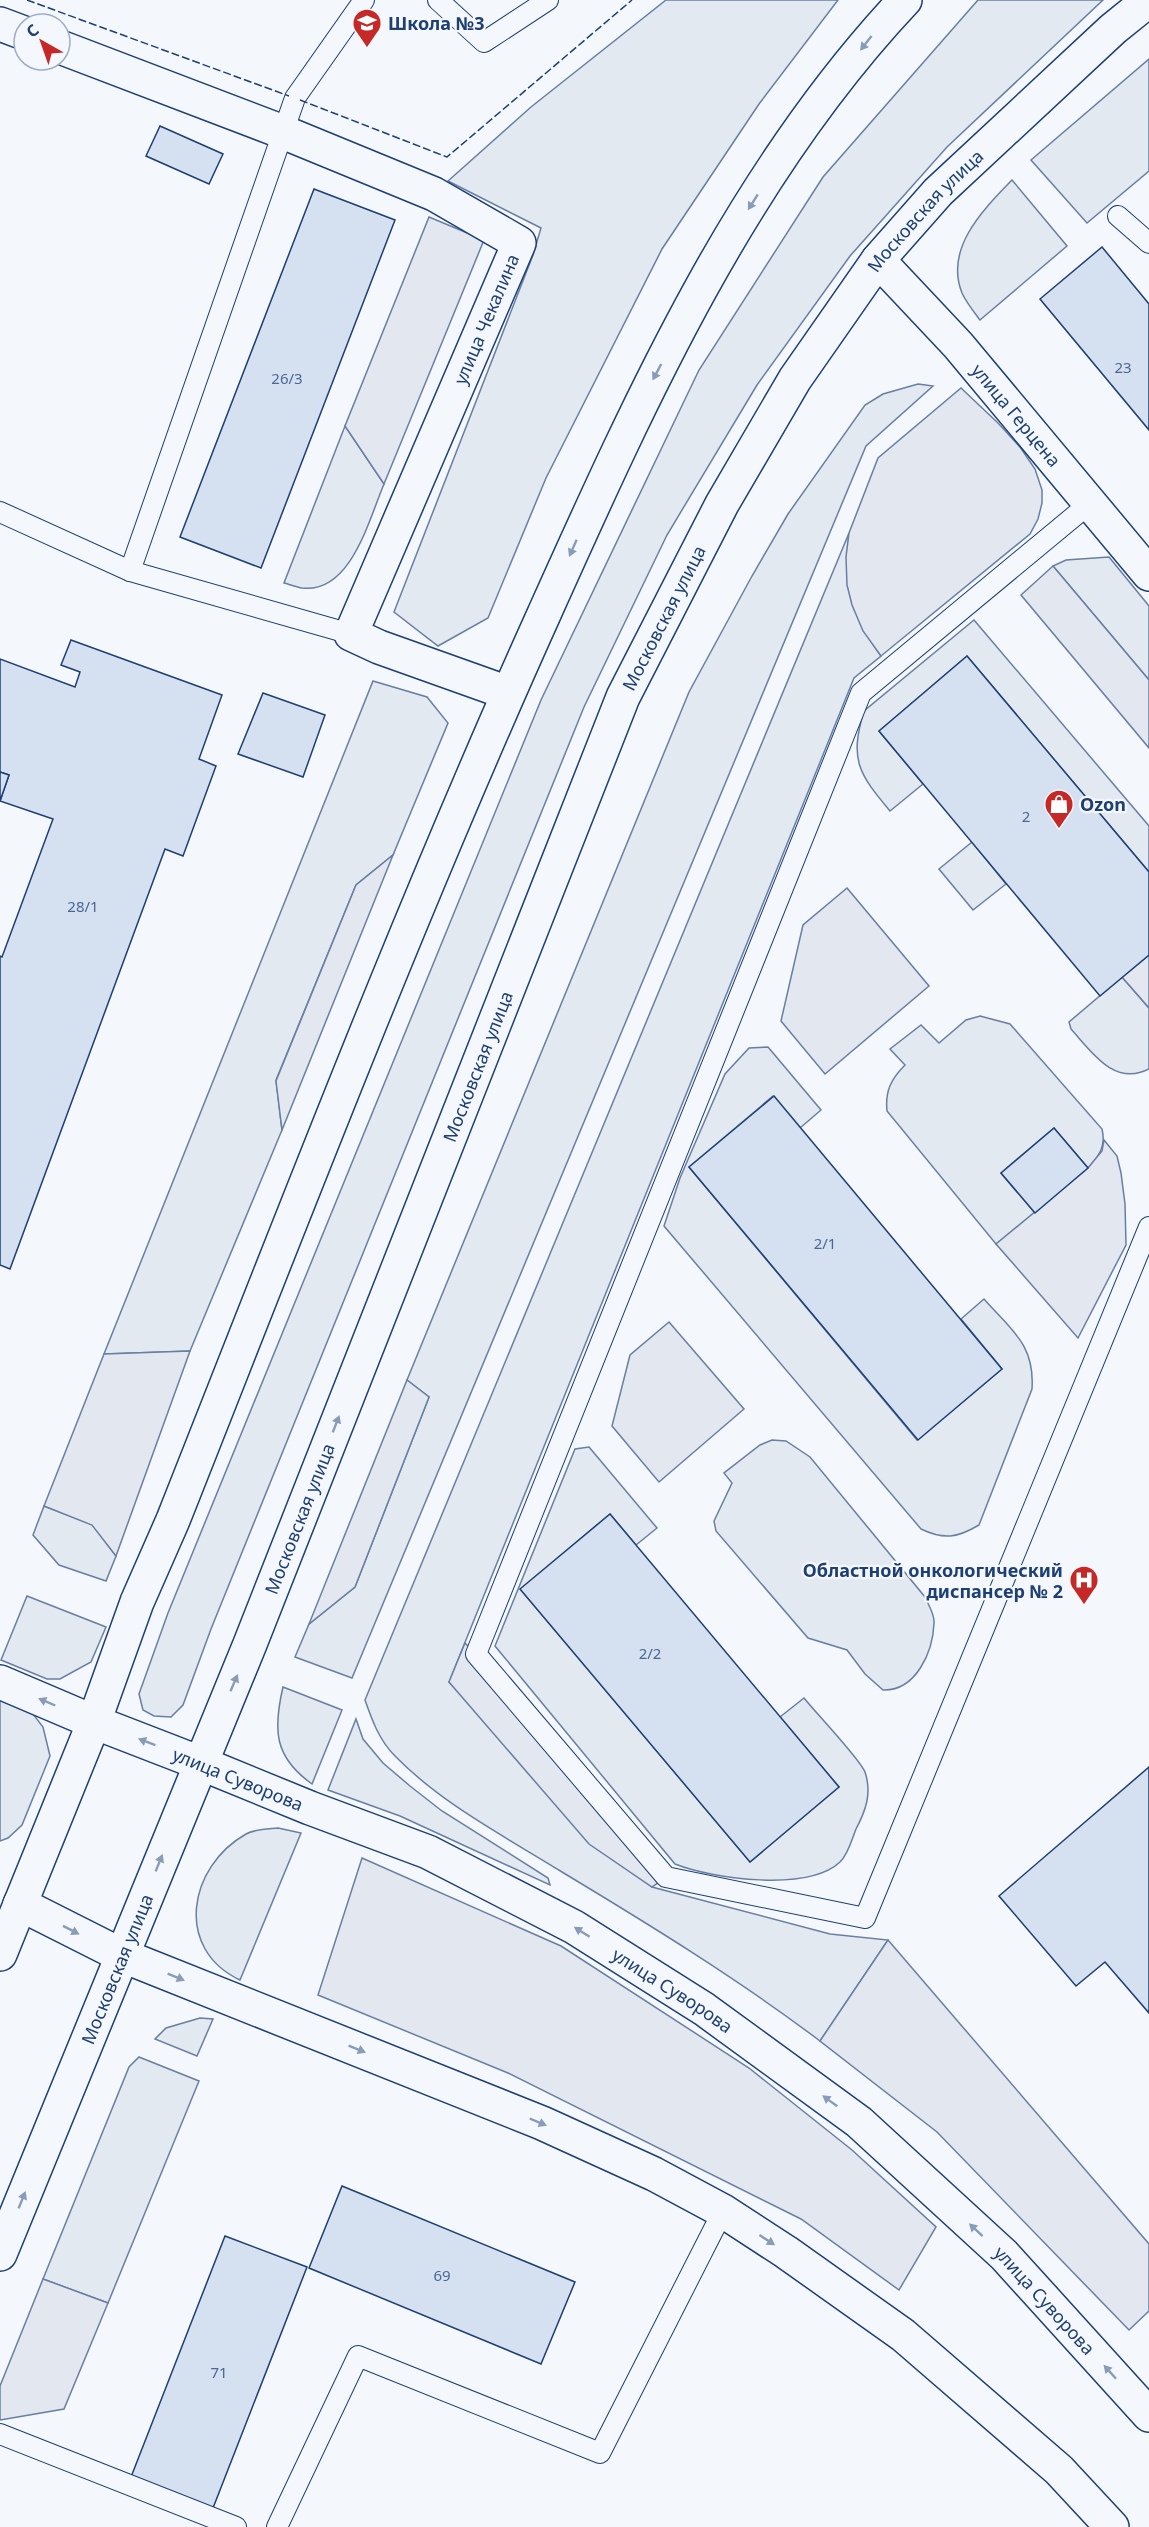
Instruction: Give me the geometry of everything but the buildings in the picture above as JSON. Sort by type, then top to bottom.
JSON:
[{"type":"main road","points":[[0,1954],[10,1899],[94,1722],[137,1602],[173,1520],[386,984],[508,693],[587,517],[651,383],[714,266],[796,133],[872,36],[905,0]]},
{"type":"main road","name":"Московская улица","points":[[0,2254],[250,1644],[623,697],[722,504],[795,379],[878,260],[938,192],[1113,29],[1149,0]]},
{"type":"main road","name":"улица Чекалина","points":[[72,52],[283,132],[434,194],[519,243],[351,634]]},
{"type":"main road","name":"улица Герцена","points":[[878,260],[958,345],[1149,574]]},
{"type":"main road","points":[[351,634],[508,693]]},
{"type":"main road","name":"улица Суворова","points":[[0,1682],[310,1808],[428,1852],[574,1927],[704,2009],[868,2130],[1004,2255],[1149,2415]]},
{"type":"main road","points":[[10,1899],[122,1955],[542,2123],[654,2174],[723,2211],[786,2252],[903,2335],[1059,2470],[1112,2527]]},
{"type":"lane","points":[[130,571],[295,98],[364,0]]},
{"type":"lane","points":[[438,0],[484,42],[548,0]]},
{"type":"lane","points":[[1118,216],[1149,243]]},
{"type":"lane","points":[[1089,504],[861,693],[476,1654],[666,1877],[865,1918],[1149,1227]]},
{"type":"lane","points":[[0,512],[130,571],[351,634]]},
{"type":"lane","points":[[277,2527],[358,2356],[600,2453],[723,2211]]},
{"type":"lane","points":[[0,2434],[237,2527]]},
{"type":"shaded area","points":[[666,0],[838,0],[759,104],[662,249],[546,478],[488,618],[438,646],[394,612],[533,255],[541,228],[448,181],[531,107]]},
{"type":"shaded area","points":[[978,0],[1103,0],[947,147],[850,256],[757,385],[667,535],[584,707],[211,1629],[183,1705],[171,1717],[154,1716],[143,1710],[139,1694],[168,1613],[541,700],[699,370],[823,177]]},
{"type":"shaded area","points":[[1149,59],[1149,171],[1087,223],[1031,160]]},
{"type":"shaded area","points":[[1012,180],[1067,246],[980,320],[962,293],[958,276],[958,260],[963,245],[979,217]]},
{"type":"shaded area","points":[[429,217],[484,240],[384,484],[345,426]]},
{"type":"shaded area","points":[[918,384],[933,386],[866,446],[352,1678],[295,1657],[309,1624],[355,1587],[429,1397],[407,1380],[689,692],[788,514],[865,405],[883,394]]},
{"type":"shaded area","points":[[961,388],[1020,447],[1035,469],[1042,490],[1038,519],[1030,534],[881,656],[863,631],[852,605],[847,585],[846,557],[849,533],[878,458]]},
{"type":"shaded area","points":[[345,426],[384,484],[372,516],[356,551],[346,567],[333,579],[319,587],[302,588],[284,583]]},
{"type":"shaded area","points":[[849,533],[847,568],[852,598],[862,627],[881,656],[854,678],[449,1682],[652,1887],[830,1934],[888,1940],[820,2041],[693,1953],[453,1804],[413,1773],[389,1750],[377,1730],[365,1700]]},
{"type":"shaded area","points":[[1109,557],[1149,606],[1149,680],[1053,566],[1066,560]]},
{"type":"shaded area","points":[[1053,566],[1149,680],[1149,748],[1021,595]]},
{"type":"shaded area","points":[[974,620],[1149,826],[1149,872],[967,656],[879,731],[923,784],[890,811],[871,787],[864,776],[857,754],[857,742],[864,711]]},
{"type":"shaded area","points":[[373,681],[427,697],[448,723],[393,855],[356,885],[276,1080],[282,1130],[190,1351],[104,1354]]},
{"type":"shaded area","points":[[972,842],[1006,884],[973,910],[939,869]]},
{"type":"shaded area","points":[[393,855],[282,1130],[276,1081],[356,885]]},
{"type":"shaded area","points":[[847,888],[929,986],[825,1074],[781,1021],[803,925]]},
{"type":"shaded area","points":[[1149,955],[1149,1008],[1122,977]]},
{"type":"shaded area","points":[[1122,977],[1149,1008],[1149,1069],[1136,1073],[1114,1070],[1104,1064],[1071,1029],[1069,1022]]},
{"type":"shaded area","points":[[980,1016],[1010,1024],[1102,1129],[1103,1135],[1101,1150],[1088,1168],[1054,1128],[1001,1173],[1035,1213],[996,1244],[887,1111],[890,1086],[905,1065],[890,1049],[921,1025],[939,1043],[966,1020]]},
{"type":"shaded area","points":[[768,1047],[821,1110],[800,1128],[773,1096],[689,1167],[917,1440],[1002,1369],[961,1319],[984,1299],[1012,1329],[1030,1360],[1032,1389],[979,1525],[964,1533],[944,1536],[921,1529],[664,1226],[680,1178],[725,1074],[749,1048]]},
{"type":"shaded area","points":[[1104,1140],[1117,1156],[1121,1173],[1125,1204],[1126,1245],[1078,1338],[996,1244],[1088,1168],[1102,1151]]},
{"type":"shaded area","points":[[669,1322],[744,1409],[659,1482],[612,1426],[630,1355]]},
{"type":"shaded area","points":[[190,1351],[116,1556],[92,1525],[44,1506],[104,1354]]},
{"type":"shaded area","points":[[407,1380],[429,1397],[355,1587],[309,1624]]},
{"type":"shaded area","points":[[772,1440],[786,1441],[810,1457],[925,1597],[934,1620],[933,1634],[920,1668],[905,1684],[895,1689],[883,1690],[865,1674],[847,1650],[808,1638],[716,1531],[714,1521],[732,1483],[724,1473],[760,1445]]},
{"type":"shaded area","points":[[589,1447],[657,1528],[636,1545],[610,1514],[521,1589],[750,1862],[839,1787],[780,1717],[804,1698],[861,1766],[865,1772],[868,1787],[863,1815],[848,1851],[840,1862],[825,1871],[806,1877],[760,1880],[712,1874],[675,1864],[495,1646],[575,1449]]},
{"type":"shaded area","points":[[44,1506],[92,1524],[116,1556],[106,1581],[59,1565],[33,1535]]},
{"type":"shaded area","points":[[27,1596],[106,1627],[91,1662],[60,1679],[47,1679],[1,1660]]},
{"type":"shaded area","points":[[465,1643],[666,1877],[652,1887],[589,1844],[449,1682]]},
{"type":"shaded area","points":[[283,1687],[342,1710],[312,1784],[299,1774],[283,1753],[278,1716]]},
{"type":"shaded area","points":[[0,1691],[33,1714],[43,1727],[50,1756],[22,1825],[8,1838],[0,1841]]},
{"type":"shaded area","points":[[356,1719],[363,1739],[383,1763],[442,1811],[548,1878],[550,1885],[400,1816],[328,1790]]},
{"type":"shaded area","points":[[278,1828],[301,1833],[240,1980],[219,1966],[205,1949],[198,1929],[196,1908],[201,1887],[211,1866],[226,1848],[250,1832]]},
{"type":"shaded area","points":[[362,1858],[561,1946],[749,2068],[852,2150],[936,2227],[899,2290],[801,2219],[508,2073],[318,1995]]},
{"type":"shaded area","points":[[888,1940],[1149,2244],[1149,2311],[1129,2330],[937,2132],[820,2041]]},
{"type":"shaded area","points":[[200,2018],[213,2019],[197,2056],[155,2039],[166,2028]]},
{"type":"shaded area","points":[[139,2057],[199,2081],[108,2303],[43,2279],[129,2067]]},
{"type":"shaded area","points":[[43,2279],[108,2303],[64,2409],[0,2420],[0,2386]]},
{"type":"fence","points":[[27,0],[289,96]]},
{"type":"fence","points":[[300,100],[447,157],[632,0]]},
{"type":"place","name":"Школа №3","points":[[367,48]]},
{"type":"place","name":"Ozon","points":[[1059,830]]},
{"type":"place","name":"Областной онкологический диспансер № 2","points":[[1084,1606]]}]
